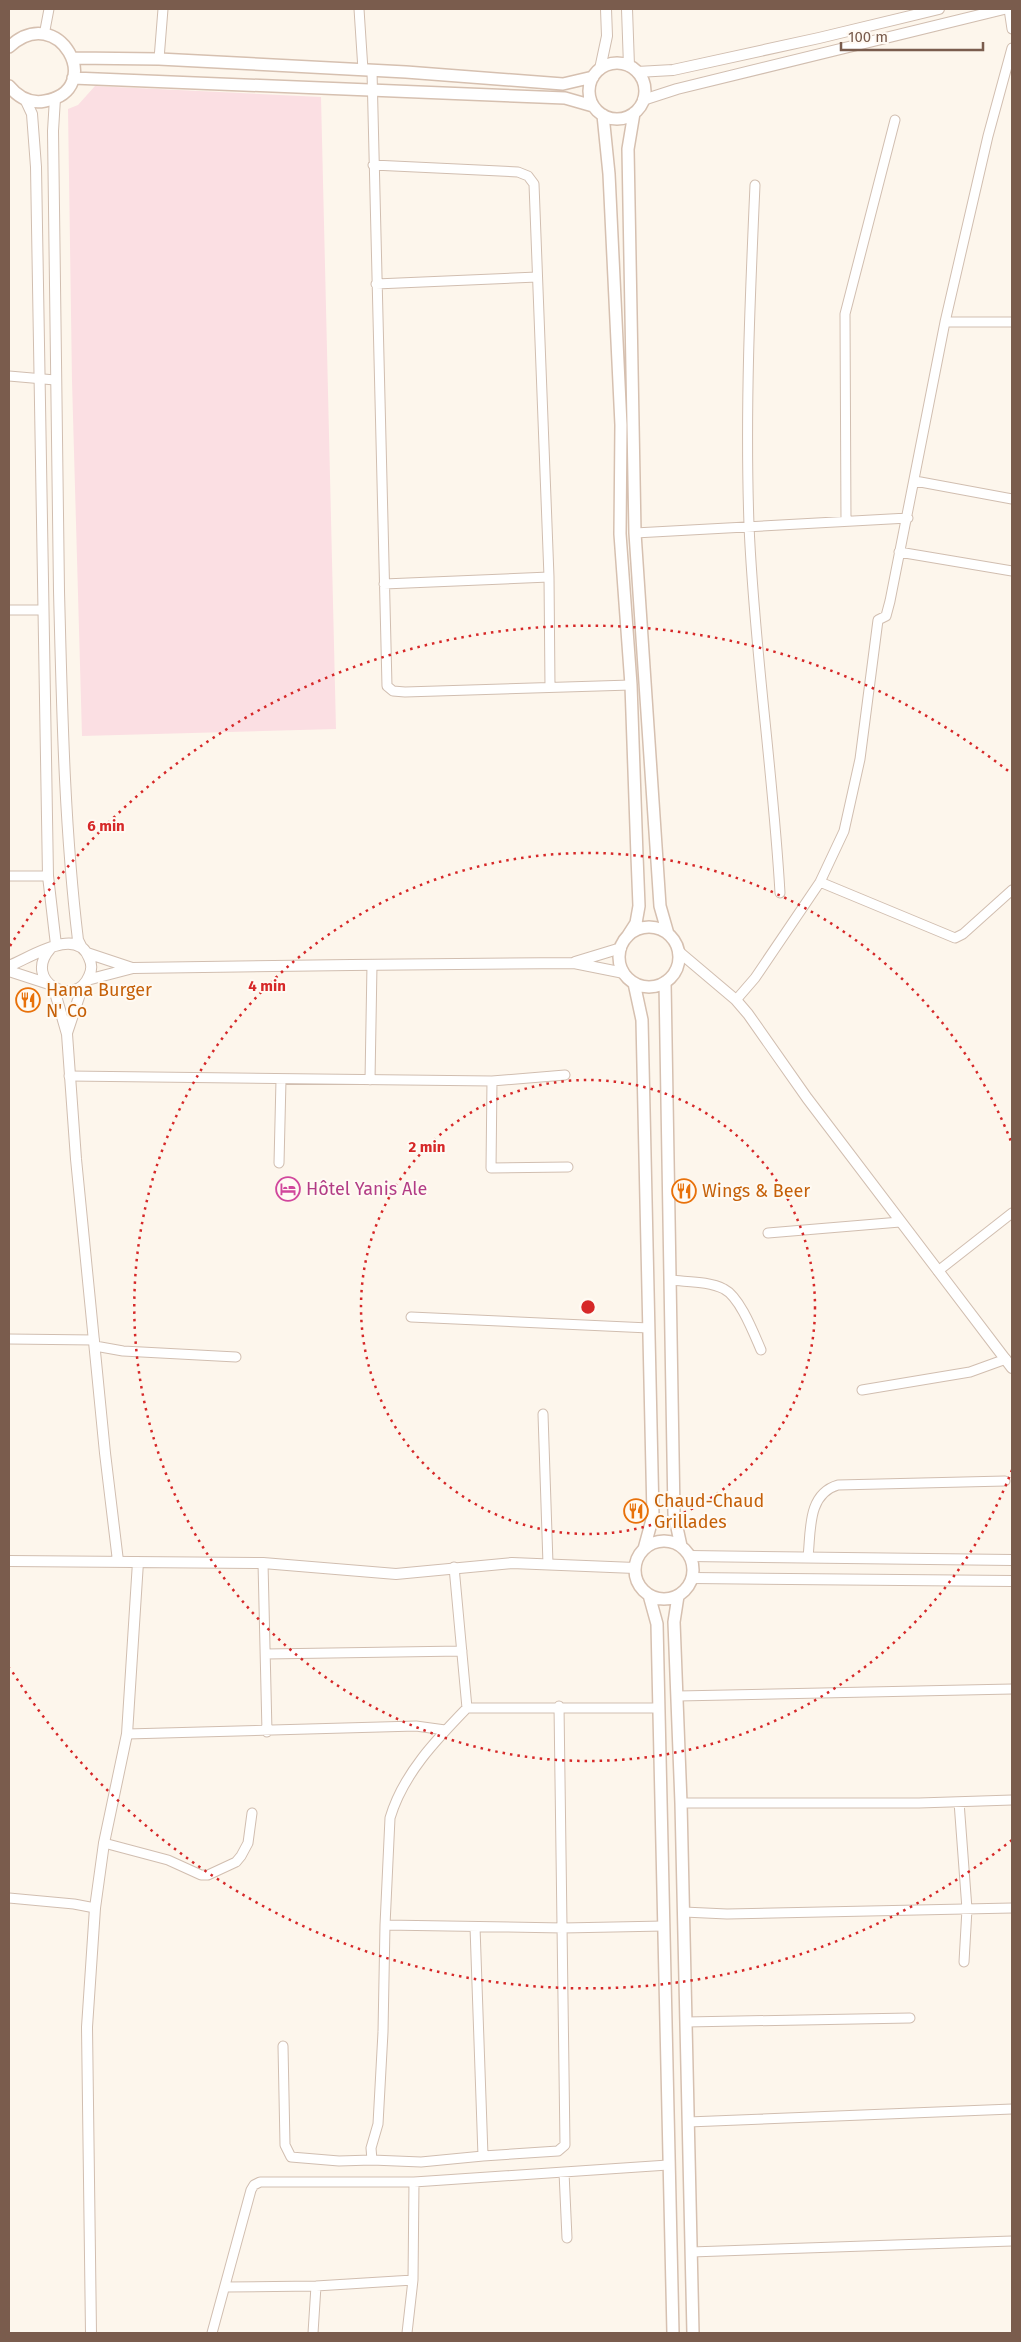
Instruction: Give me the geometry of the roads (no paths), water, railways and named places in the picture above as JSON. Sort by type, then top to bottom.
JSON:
[{"type":"main road","points":[[9,86],[24,99],[40,102],[55,98],[69,86],[73,78],[74,58],[63,40],[45,30],[25,34],[10,45]]},
{"type":"main road","points":[[74,58],[159,59],[563,84],[597,73],[614,63],[633,69],[644,85],[643,100],[634,113],[628,149],[635,533],[660,906],[668,934],[678,951],[676,968],[665,982],[650,987],[634,983],[624,973],[619,961],[621,948],[636,923],[639,906],[631,685],[620,534],[621,425],[609,174],[602,114]]},
{"type":"main road","points":[[597,73],[589,91],[594,106],[602,114],[618,119],[634,113]]},
{"type":"main road","points":[[73,78],[565,98],[594,106]]},
{"type":"main road","points":[[628,937],[639,929],[648,928],[668,934]]},
{"type":"main road","points":[[665,982],[674,1514],[680,1546]]},
{"type":"main road","points":[[634,983],[642,1020],[653,1516],[644,1549],[638,1558],[635,1568],[638,1583],[649,1595],[657,1624],[673,2333]]},
{"type":"main road","points":[[644,1549],[662,1541],[680,1546],[690,1556],[693,1566],[693,1578],[678,1596],[663,1599],[649,1595]]},
{"type":"main road","points":[[678,1596],[674,1622],[684,1912],[692,2333]]},
{"type":"street","points":[[45,30],[49,9]]},
{"type":"street","points":[[159,59],[163,9]]},
{"type":"street","points":[[359,9],[367,71],[372,90],[387,686],[393,691],[631,685]]},
{"type":"street","points":[[597,73],[607,36],[606,9]]},
{"type":"street","points":[[627,9],[633,69],[673,70],[820,38],[939,9]]},
{"type":"street","points":[[643,100],[677,88],[1004,9]]},
{"type":"street","points":[[1009,9],[1012,29]]},
{"type":"street","points":[[736,1000],[755,978],[820,882],[844,831],[860,759],[878,620],[886,616],[908,518],[945,322],[988,136],[1012,48]]},
{"type":"street","points":[[55,98],[53,131],[55,380],[62,697],[69,865],[78,940],[85,951],[91,967],[67,1034]]},
{"type":"street","points":[[24,99],[32,114],[36,168],[48,876],[53,947]]},
{"type":"street","points":[[846,521],[845,314],[895,120]]},
{"type":"street","points":[[373,165],[518,172],[528,176],[534,184],[549,577],[550,687]]},
{"type":"street","points":[[756,185],[746,385],[749,526],[756,631],[776,828],[780,893]]},
{"type":"street","points":[[376,284],[537,277]]},
{"type":"street","points":[[945,322],[1012,322]]},
{"type":"street","points":[[9,376],[55,380]]},
{"type":"street","points":[[915,481],[1012,499]]},
{"type":"street","points":[[635,533],[908,518]]},
{"type":"street","points":[[899,552],[1012,571]]},
{"type":"street","points":[[384,584],[549,577]]},
{"type":"street","points":[[9,610],[43,610]]},
{"type":"street","points":[[9,876],[48,876]]},
{"type":"street","points":[[820,882],[955,938],[964,934],[1012,890]]},
{"type":"street","points":[[9,966],[69,942],[85,951],[133,968]]},
{"type":"street","points":[[53,947],[45,954],[42,967],[45,979],[52,986],[67,1034],[69,1076],[118,1561]]},
{"type":"street","points":[[574,963],[621,948]]},
{"type":"street","points":[[678,951],[736,1000],[748,1014],[807,1098],[1009,1364],[862,1390]]},
{"type":"street","points":[[9,971],[70,991],[85,982],[133,968],[574,963],[624,973]]},
{"type":"street","points":[[370,1080],[372,965]]},
{"type":"street","points":[[69,1076],[492,1081],[565,1075]]},
{"type":"street","points":[[279,1163],[281,1080]]},
{"type":"street","points":[[492,1081],[491,1168],[568,1167]]},
{"type":"street","points":[[938,1271],[1012,1213]]},
{"type":"street","points":[[768,1233],[900,1222]]},
{"type":"street","points":[[670,1280],[703,1283],[726,1290],[743,1312],[761,1350]]},
{"type":"street","points":[[411,1317],[649,1328]]},
{"type":"street","points":[[9,1339],[95,1343],[123,1351],[236,1356]]},
{"type":"street","points":[[543,1414],[548,1564]]},
{"type":"street","points":[[808,1557],[814,1508],[817,1499],[830,1487],[838,1485],[1005,1481]]},
{"type":"street","points":[[690,1556],[1012,1560]]},
{"type":"street","points":[[9,1560],[263,1563],[396,1574],[415,1574],[454,1567],[548,1564],[635,1568]]},
{"type":"street","points":[[91,2333],[87,2027],[95,1908],[104,1843],[127,1734],[138,1562]]},
{"type":"street","points":[[263,1563],[267,1732]]},
{"type":"street","points":[[454,1567],[467,1708]]},
{"type":"street","points":[[693,1578],[1011,1583]]},
{"type":"street","points":[[266,1654],[462,1651]]},
{"type":"street","points":[[678,1696],[1012,1689]]},
{"type":"street","points":[[372,2160],[371,2148],[378,2124],[383,2032],[390,1818],[394,1805],[412,1771],[445,1730],[467,1708],[559,1706],[658,1708]]},
{"type":"street","points":[[282,2046],[285,2145],[291,2157],[339,2161],[421,2162],[558,2152],[565,2145],[559,1706]]},
{"type":"street","points":[[127,1734],[267,1732],[416,1726],[445,1730]]},
{"type":"street","points":[[681,1803],[959,1802],[1012,1800]]},
{"type":"street","points":[[959,1802],[967,1909],[964,1962]]},
{"type":"street","points":[[104,1843],[168,1860],[201,1875],[208,1875],[236,1862],[241,1856],[248,1843],[252,1812]]},
{"type":"street","points":[[9,1898],[74,1904],[95,1908]]},
{"type":"street","points":[[684,1912],[727,1914],[1012,1908]]},
{"type":"street","points":[[385,1925],[562,1928],[664,1926]]},
{"type":"street","points":[[475,1927],[483,2156]]},
{"type":"street","points":[[686,2022],[910,2018]]},
{"type":"street","points":[[688,2122],[1012,2109]]},
{"type":"street","points":[[212,2333],[254,2186],[268,2182],[414,2182],[668,2165]]},
{"type":"street","points":[[564,2172],[567,2238]]},
{"type":"street","points":[[407,2333],[413,2280],[414,2182]]},
{"type":"street","points":[[691,2252],[1012,2241]]},
{"type":"street","points":[[226,2287],[316,2286],[413,2280]]},
{"type":"street","points":[[313,2333],[316,2286]]},
{"type":"place","name":"Hama Burger N' Co","points":[[28,1000]]},
{"type":"place","name":"Hôtel Yanis Ale","points":[[288,1189]]},
{"type":"place","name":"Wings & Beer","points":[[684,1191]]},
{"type":"place","name":"Chaud-Chaud Grillades","points":[[636,1511]]}]
